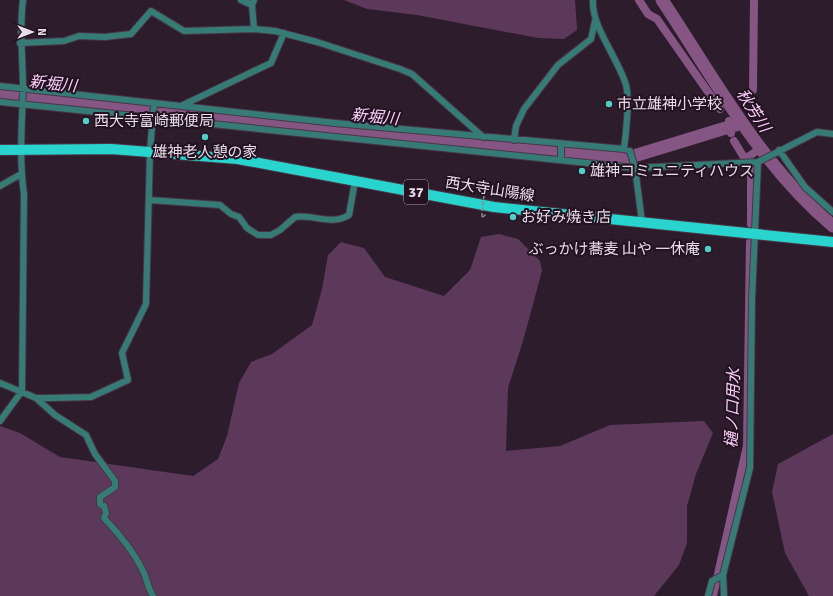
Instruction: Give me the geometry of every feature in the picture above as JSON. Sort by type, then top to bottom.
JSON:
[{"type":"main road","name":"西大寺山陽線","points":[[0,150],[81,148],[150,151],[238,160],[494,206],[833,242]]},
{"type":"street","points":[[0,421],[22,392],[24,194],[21,174],[23,90],[20,43],[22,0]]},
{"type":"street","points":[[241,0],[253,2],[254,29]]},
{"type":"street","points":[[593,0],[592,9],[596,20],[614,55],[626,86],[627,150],[635,167],[642,222]]},
{"type":"street","points":[[20,43],[64,41],[79,36],[105,37],[131,34],[151,11],[184,31],[254,29],[284,33],[318,42],[412,74],[483,137]]},
{"type":"street","points":[[514,140],[516,126],[524,109],[558,65],[591,39],[596,20]]},
{"type":"street","points":[[182,105],[271,63],[284,33]]},
{"type":"street","points":[[0,86],[23,90],[154,104],[182,105],[335,124],[514,140],[561,146],[627,150]]},
{"type":"street","points":[[0,102],[469,148],[635,167],[759,161],[817,132],[833,134]]},
{"type":"street","points":[[36,398],[91,396],[128,380],[122,353],[146,304],[150,200],[150,151],[154,104]]},
{"type":"street","points":[[335,124],[335,135]]},
{"type":"street","points":[[469,137],[469,148]]},
{"type":"street","points":[[560,158],[561,146]]},
{"type":"street","points":[[778,151],[805,187],[833,212]]},
{"type":"street","points":[[724,596],[723,575],[750,468],[752,299],[759,161]]},
{"type":"street","points":[[0,186],[21,174]]},
{"type":"street","points":[[150,200],[220,205],[231,214],[239,217],[253,232],[264,236],[280,230],[295,217],[335,220],[344,219],[349,216],[355,181]]},
{"type":"street","points":[[0,383],[36,398],[55,415],[86,435],[95,454],[115,481],[115,487],[100,497],[100,504],[104,506],[104,518],[122,538],[135,556],[143,571],[146,585],[153,596]]},
{"type":"street","points":[[708,596],[712,581],[723,575]]},
{"type":"path","points":[[482,211],[484,196]]},
{"type":"shaded area","points":[[344,0],[575,0],[577,30],[564,39],[538,38],[417,15],[367,9]]},
{"type":"shaded area","points":[[499,234],[518,239],[540,261],[542,271],[523,341],[508,388],[506,451],[560,446],[610,425],[704,421],[713,433],[696,474],[687,506],[687,543],[679,565],[654,596],[0,596],[0,426],[20,433],[60,457],[193,476],[218,459],[227,436],[239,383],[251,362],[272,354],[312,325],[322,289],[328,255],[341,242],[364,248],[385,277],[444,296],[470,270],[481,237]]},
{"type":"shaded area","points":[[833,434],[833,596],[809,596],[785,553],[772,492],[778,464]]},
{"type":"waterway","name":"樋ノ口用水","points":[[639,0],[648,14],[657,19],[720,109]]},
{"type":"waterway","name":"秋芳川","points":[[662,0],[720,90],[761,148],[783,176],[807,202],[833,226]]},
{"type":"waterway","points":[[753,90],[754,0]]},
{"type":"waterway","name":"新堀川","points":[[0,95],[624,159],[742,123]]},
{"type":"waterway","name":"樋ノ口用水","points":[[729,121],[731,133]]},
{"type":"waterway","name":"樋ノ口用水","points":[[734,141],[751,169],[751,224]]},
{"type":"waterway","points":[[746,158],[760,149]]},
{"type":"waterway","name":"樋ノ口用水","points":[[713,596],[747,446],[750,242]]},
{"type":"place","name":"市立雄神小学校","points":[[609,104]]},
{"type":"place","name":"西大寺富崎郵便局","points":[[86,121]]},
{"type":"place","name":"雄神老人憩の家","points":[[205,137]]},
{"type":"place","name":"雄神コミュニティハウス","points":[[582,171]]},
{"type":"place","name":"お好み焼き店","points":[[513,217]]},
{"type":"place","name":"ぶっかけ蕎麦 山や 一休庵","points":[[708,249]]}]
